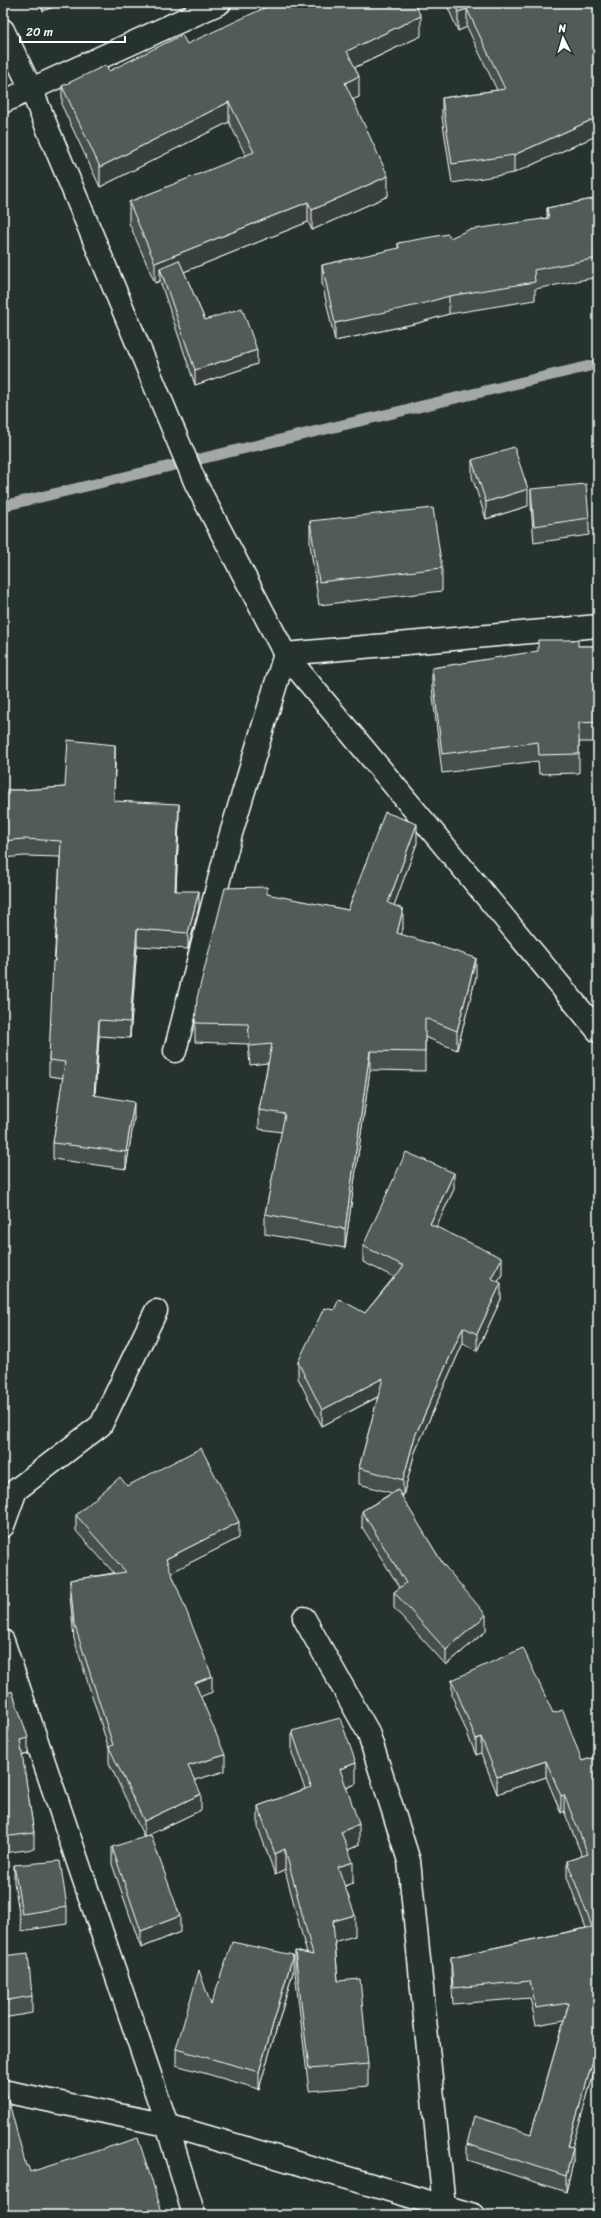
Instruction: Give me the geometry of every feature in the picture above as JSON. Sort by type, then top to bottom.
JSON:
[{"type":"street","points":[[3,102],[220,3]]},
{"type":"street","points":[[3,30],[31,89],[196,484],[285,654],[598,1031]]},
{"type":"street","points":[[285,654],[598,626]]},
{"type":"street","points":[[175,1051],[230,837],[285,654]]},
{"type":"street","points":[[3,1526],[16,1490],[101,1425],[156,1311]]},
{"type":"street","points":[[304,1618],[368,1732],[409,1861],[444,2206]]},
{"type":"street","points":[[3,1641],[167,2125],[194,2215]]},
{"type":"street","points":[[3,2091],[167,2125],[474,2215]]},
{"type":"building","points":[[275,3],[414,3],[421,16],[347,51],[359,76],[345,83],[388,176],[312,210],[308,202],[155,263],[129,202],[254,152],[229,102],[100,167],[62,86],[106,65],[109,71],[182,35],[187,44]]},
{"type":"building","points":[[454,3],[593,3],[598,13],[598,117],[514,155],[452,164],[442,98],[505,89],[467,9],[458,12]]},
{"type":"building","points":[[598,198],[598,258],[534,270],[535,282],[449,296],[418,305],[335,323],[322,265],[399,248],[398,243],[448,234],[450,238],[468,230],[549,218],[547,208]]},
{"type":"building","points":[[179,260],[205,320],[242,308],[257,350],[195,370],[160,268]]},
{"type":"building","points":[[514,447],[528,489],[486,502],[472,460]]},
{"type":"building","points":[[586,484],[589,518],[534,526],[531,489]]},
{"type":"building","points":[[433,508],[442,568],[319,582],[310,521]]},
{"type":"building","points":[[538,640],[578,640],[578,646],[598,646],[598,722],[579,723],[579,754],[539,755],[538,742],[442,754],[432,668],[538,651]]},
{"type":"building","points":[[68,740],[115,745],[114,801],[179,804],[175,891],[199,891],[188,933],[137,929],[130,1022],[99,1020],[94,1095],[134,1102],[126,1152],[53,1143],[65,1062],[49,1060],[53,961],[55,961],[61,841],[24,839],[3,841],[3,790],[65,787]]},
{"type":"building","points":[[385,812],[417,824],[388,903],[403,909],[397,933],[476,958],[457,1031],[425,1018],[425,1052],[370,1051],[345,1229],[265,1214],[285,1114],[259,1110],[272,1044],[250,1046],[248,1024],[195,1023],[197,998],[225,888],[267,887],[267,894],[348,910]]},
{"type":"building","points":[[406,1152],[454,1173],[430,1224],[502,1258],[491,1278],[501,1283],[477,1334],[463,1327],[415,1436],[403,1480],[359,1468],[383,1378],[322,1410],[298,1362],[324,1308],[334,1310],[339,1299],[365,1313],[404,1266],[363,1246]]},
{"type":"building","points":[[201,1448],[239,1522],[166,1559],[212,1676],[195,1683],[225,1755],[188,1766],[201,1794],[144,1821],[109,1747],[113,1745],[74,1623],[70,1580],[126,1572],[76,1515],[120,1477],[127,1486]]},
{"type":"building","points":[[398,1490],[443,1564],[486,1615],[446,1650],[394,1592],[406,1583],[362,1511]]},
{"type":"building","points":[[523,1648],[553,1713],[563,1710],[582,1761],[598,1756],[598,2043],[568,2146],[573,2147],[566,2176],[467,2144],[474,2116],[531,2134],[569,2003],[536,2008],[530,1981],[453,1988],[451,1957],[592,1927],[567,1861],[588,1854],[564,1795],[561,1796],[546,1761],[497,1777],[481,1737],[476,1739],[452,1680]]},
{"type":"building","points":[[3,1690],[4,1695],[12,1691],[28,1738],[20,1740],[34,1833],[3,1837]]},
{"type":"building","points":[[340,1718],[356,1763],[340,1769],[359,1824],[341,1832],[353,1862],[338,1867],[355,1915],[333,1921],[338,1981],[360,1979],[368,2064],[309,2069],[295,1951],[313,1955],[285,1849],[275,1854],[258,1806],[311,1787],[292,1731]]},
{"type":"building","points":[[151,1835],[180,1916],[141,1931],[112,1847]]},
{"type":"building","points":[[60,1861],[67,1907],[22,1914],[14,1865]]},
{"type":"building","points":[[232,1942],[293,1955],[259,2072],[176,2049],[199,1970],[211,2005]]},
{"type":"building","points":[[28,1953],[32,1996],[3,2001],[3,1956]]},
{"type":"building","points":[[3,2083],[26,2166],[28,2166],[30,2172],[138,2138],[163,2215],[3,2215]]},
{"type":"waterway","points":[[3,506],[598,364]]}]
